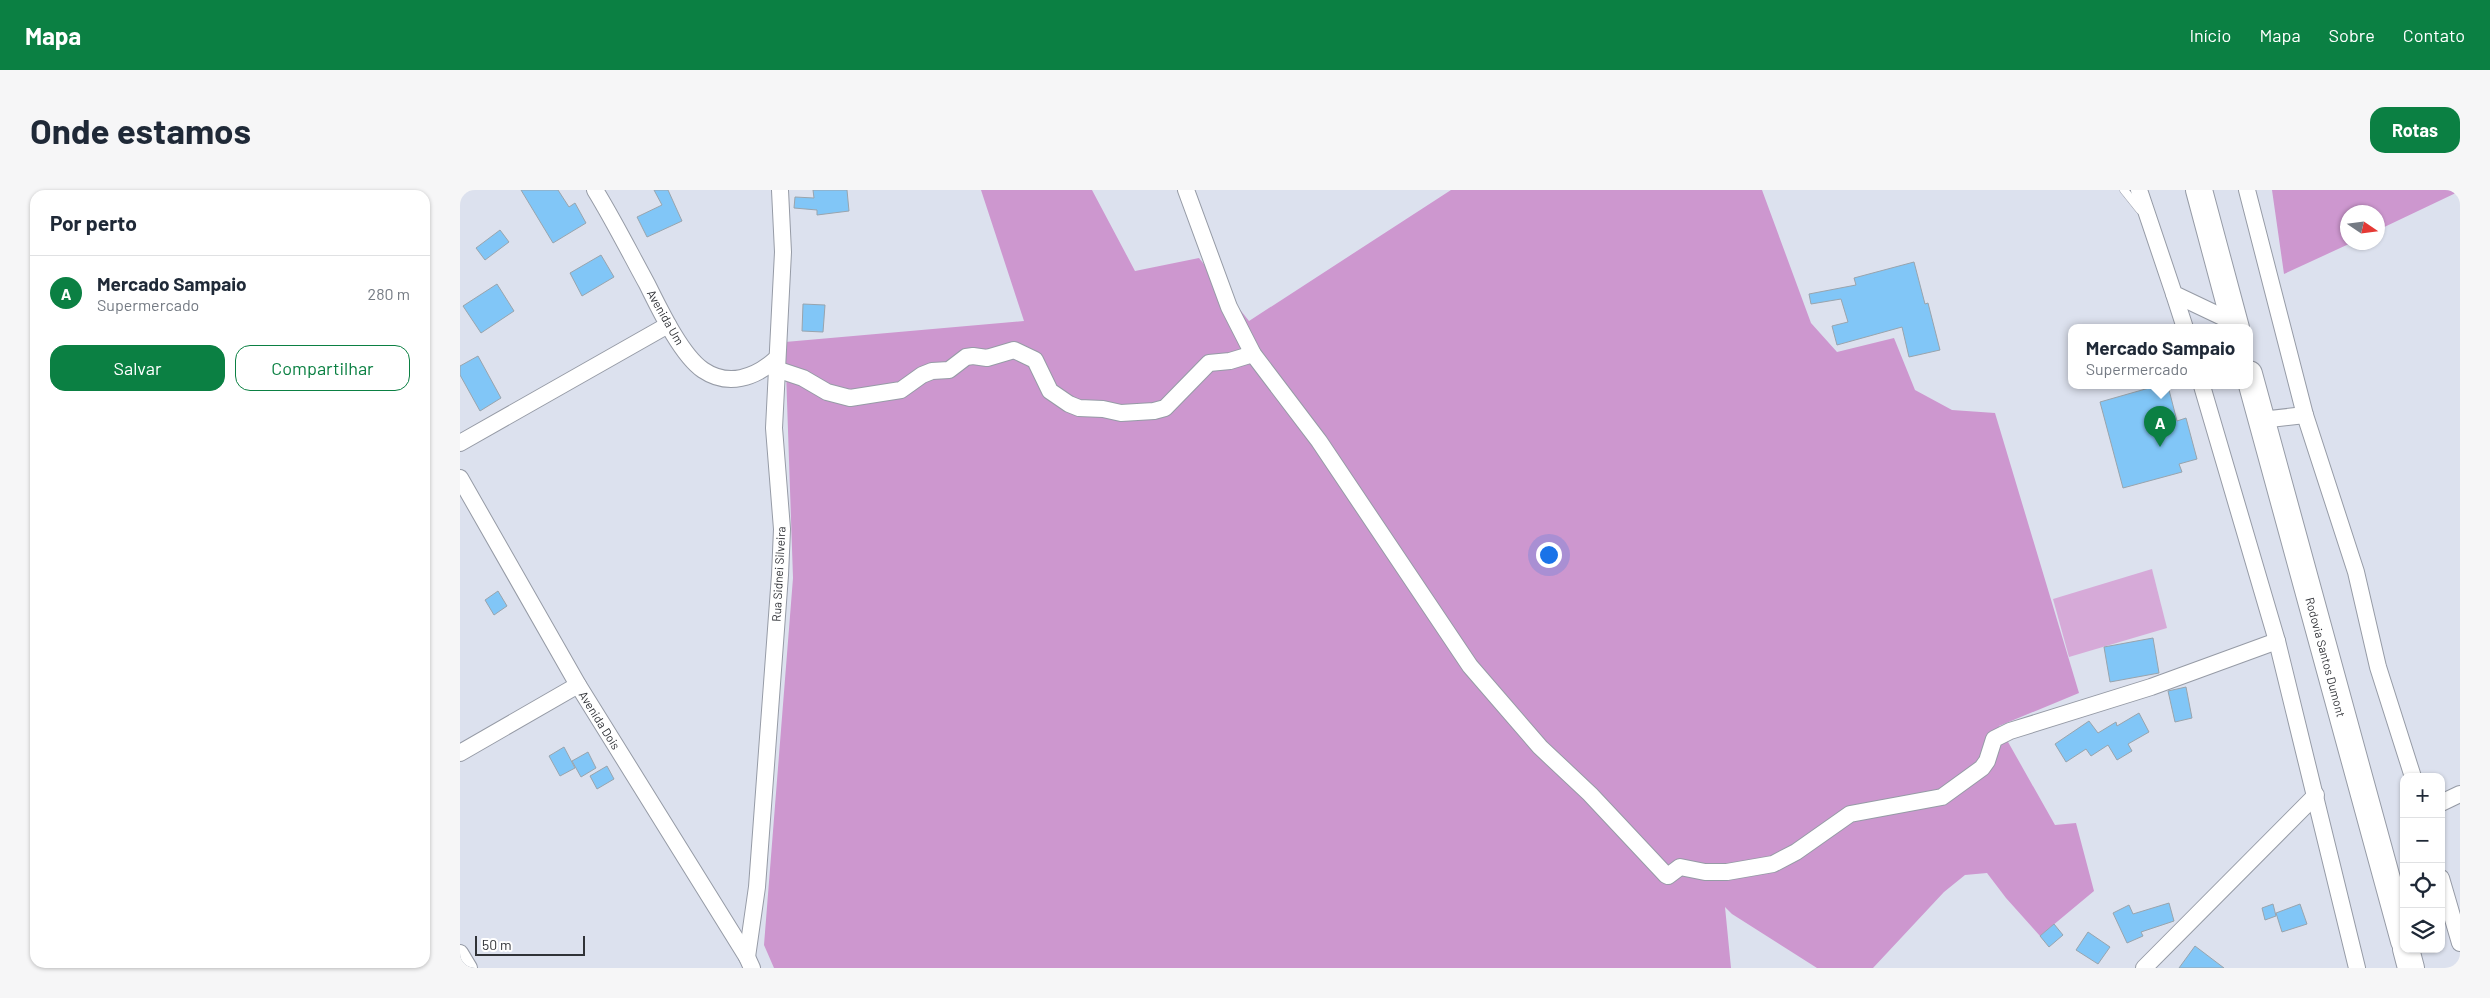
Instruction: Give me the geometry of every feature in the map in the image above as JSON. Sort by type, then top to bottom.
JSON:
[{"type":"highway","points":[[2199,190],[2235,324]]},
{"type":"highway","name":"Rodovia Santos Dumont","points":[[2253,389],[2400,926]]},
{"type":"highway","points":[[2407,953],[2411,968]]},
{"type":"street","name":"Avenida Um","points":[[595,190],[668,325],[691,359],[713,376],[725,379],[745,378],[776,364]]},
{"type":"street","name":"Rua Sidnei Silveira","points":[[749,962],[757,887],[782,529],[774,428],[783,252],[780,190]]},
{"type":"street","points":[[1186,190],[1229,307],[1253,354],[1319,441],[1470,666],[1540,747],[1590,794],[1666,876],[1680,867],[1705,872],[1742,872],[1778,862],[1850,814],[1942,797],[1982,768],[1987,761],[1994,739],[2010,731],[2151,687],[2277,641]]},
{"type":"street","points":[[2139,190],[2147,219],[2184,324]]},
{"type":"street","points":[[2247,190],[2305,415],[2356,572],[2378,667],[2411,773]]},
{"type":"street","points":[[2174,294],[2232,324]]},
{"type":"street","points":[[460,443],[668,325]]},
{"type":"street","points":[[776,364],[827,392],[850,398],[901,390],[932,371],[949,370],[957,366],[966,357],[987,358],[1014,350],[1035,360],[1050,392],[1069,404],[1079,408],[1131,413],[1165,408],[1209,363],[1230,361],[1253,354]]},
{"type":"street","points":[[2203,389],[2277,641],[2357,968]]},
{"type":"street","points":[[2261,420],[2305,415]]},
{"type":"street","name":"Avenida Dois","points":[[460,478],[578,685],[749,962]]},
{"type":"street","points":[[460,753],[578,685]]},
{"type":"street","points":[[2445,801],[2460,794]]},
{"type":"street","points":[[2144,968],[2316,795]]},
{"type":"street","points":[[2445,892],[2460,943]]},
{"type":"street","points":[[460,953],[469,968]]},
{"type":"lane","points":[[2124,190],[2147,219]]},
{"type":"shaded area","points":[[981,190],[1092,190],[1135,271],[1199,258],[1249,321],[1451,190],[1762,190],[1811,323],[1837,352],[1894,338],[1915,390],[1952,410],[1995,413],[2079,693],[1999,726],[2055,825],[2076,823],[2094,891],[2040,936],[2006,898],[1987,873],[1965,875],[1944,892],[1873,968],[1817,968],[1732,914],[1725,907],[1731,968],[774,968],[764,945],[793,578],[785,342],[1024,321]]},
{"type":"shaded area","points":[[2272,190],[2460,190],[2385,227],[2385,205],[2340,205],[2340,248],[2284,274]]},
{"type":"shaded area","points":[[2152,569],[2167,628],[2069,657],[2053,599]]},
{"type":"building","points":[[521,190],[558,190],[569,207],[575,203],[586,223],[553,243]]},
{"type":"building","points":[[654,190],[668,190],[682,221],[647,237],[637,217],[662,205]]},
{"type":"building","points":[[813,190],[847,190],[849,211],[817,215],[817,210],[794,208],[795,197],[814,198]]},
{"type":"building","points":[[500,230],[509,242],[485,260],[476,248]]},
{"type":"building","points":[[601,255],[614,277],[582,296],[570,273]]},
{"type":"building","points":[[1914,262],[1925,304],[1928,303],[1940,350],[1909,357],[1902,327],[1837,345],[1832,326],[1848,322],[1841,299],[1811,304],[1809,294],[1856,285],[1854,278]]},
{"type":"building","points":[[497,284],[514,311],[481,333],[463,306]]},
{"type":"building","points":[[803,304],[825,305],[823,332],[802,331]]},
{"type":"building","points":[[478,356],[501,398],[480,411],[460,375],[460,366]]},
{"type":"building","points":[[2146,389],[2169,389],[2177,421],[2186,418],[2197,459],[2179,464],[2182,472],[2123,488],[2100,402]]},
{"type":"building","points":[[498,591],[507,606],[494,615],[485,600]]},
{"type":"building","points":[[2153,638],[2159,673],[2110,682],[2104,647]]},
{"type":"building","points":[[2186,687],[2192,718],[2175,722],[2168,691]]},
{"type":"building","points":[[2139,713],[2149,732],[2128,744],[2132,751],[2117,760],[2108,745],[2091,756],[2086,749],[2066,762],[2055,744],[2089,721],[2098,733],[2116,722],[2117,726]]},
{"type":"building","points":[[564,747],[575,768],[560,776],[549,756]]},
{"type":"building","points":[[588,752],[596,768],[581,777],[572,761]]},
{"type":"building","points":[[607,766],[614,779],[597,789],[590,776]]},
{"type":"building","points":[[2169,903],[2174,921],[2141,932],[2143,936],[2127,943],[2113,913],[2129,905],[2133,914]]},
{"type":"building","points":[[2273,904],[2276,916],[2265,920],[2262,908]]},
{"type":"building","points":[[2300,904],[2307,924],[2282,932],[2276,913]]},
{"type":"building","points":[[2054,924],[2063,935],[2049,947],[2040,936]]},
{"type":"building","points":[[2088,932],[2110,947],[2098,964],[2076,950]]},
{"type":"building","points":[[2195,946],[2224,968],[2179,968]]},
{"type":"place","name":"Mercado Sampaio","points":[[2160,447]]}]
